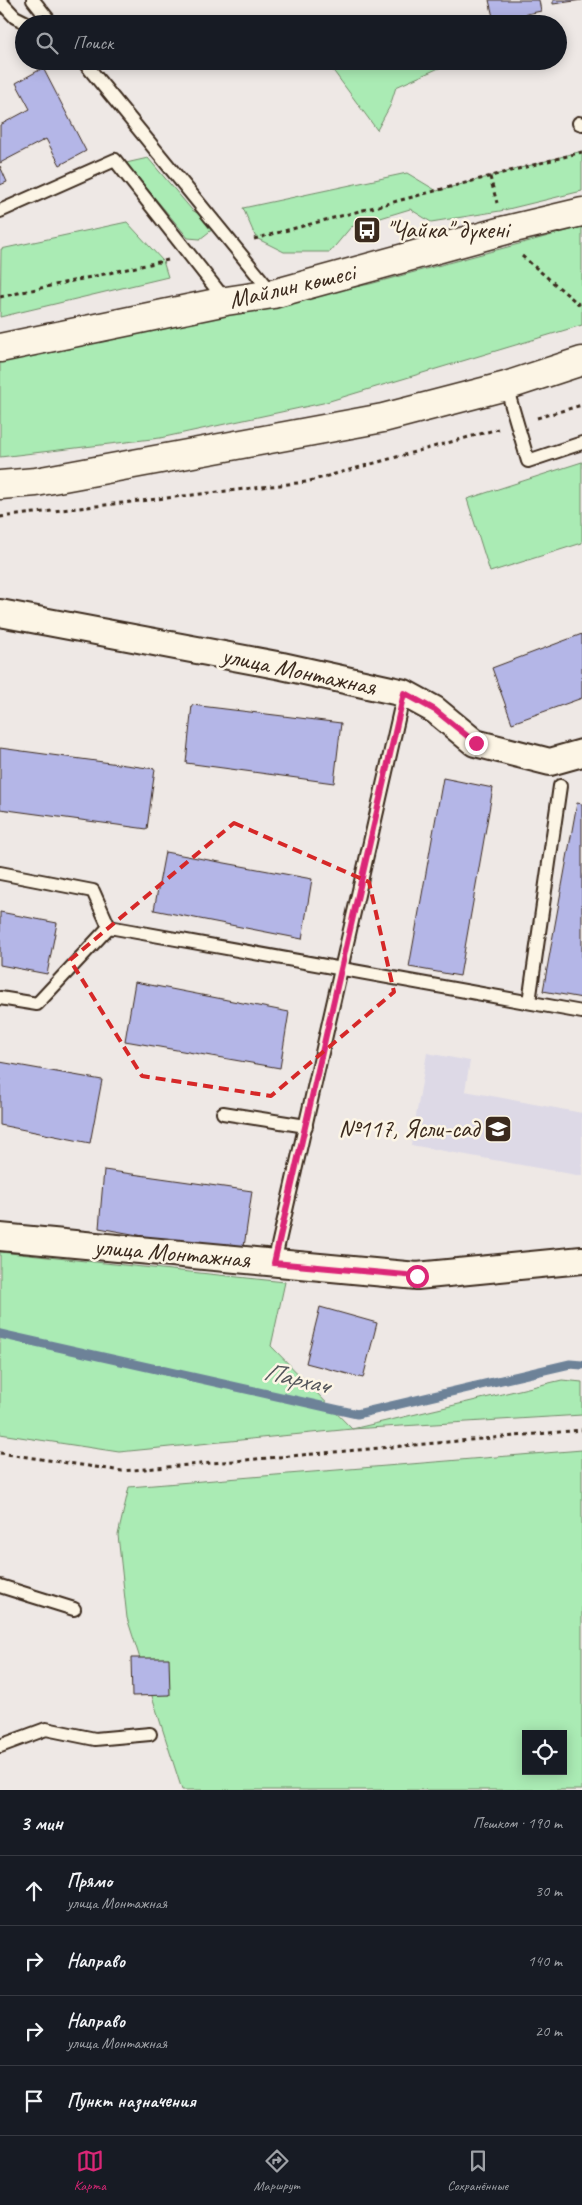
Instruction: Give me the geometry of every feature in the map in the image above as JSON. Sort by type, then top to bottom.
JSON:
[{"type":"main road","name":"Майлин көшесі","points":[[0,348],[226,301],[274,294],[506,230],[582,212]]},
{"type":"main road","points":[[0,485],[36,482],[383,418],[506,386],[582,361]]},
{"type":"street","name":"улица Монтажная","points":[[0,614],[282,666],[404,693],[435,710],[476,743],[550,762],[582,753]]},
{"type":"street","name":"улица Монтажная","points":[[0,1237],[417,1276],[582,1260]]},
{"type":"lane","points":[[33,0],[45,15]]},
{"type":"lane","points":[[0,2],[15,17]]},
{"type":"lane","points":[[90,70],[274,294]]},
{"type":"lane","points":[[0,211],[114,160],[226,301]]},
{"type":"lane","points":[[506,386],[528,461],[582,443]]},
{"type":"lane","points":[[274,1263],[404,693]]},
{"type":"lane","points":[[529,1002],[560,786]]},
{"type":"lane","points":[[0,873],[93,891],[109,927]]},
{"type":"lane","points":[[109,927],[342,967],[582,1012]]},
{"type":"lane","points":[[0,998],[37,1004],[109,927]]},
{"type":"lane","points":[[223,1113],[306,1126]]},
{"type":"lane","points":[[0,1586],[74,1609]]},
{"type":"lane","points":[[0,1746],[46,1729],[95,1739],[150,1734]]},
{"type":"path","points":[[233,244],[582,152]]},
{"type":"path","points":[[490,177],[500,211]]},
{"type":"path","points":[[518,252],[582,307]]},
{"type":"path","points":[[0,297],[189,255]]},
{"type":"path","points":[[0,517],[306,482],[582,406]]},
{"type":"path","points":[[0,1452],[122,1471],[582,1430]]},
{"type":"highlighted area","points":[[234,823],[369,882],[394,992],[271,1096],[142,1076],[70,960]]},
{"type":"shaded area","name":"№117, Ясли-сад","points":[[427,1053],[470,1061],[465,1091],[582,1113],[582,1176],[411,1145]]},
{"type":"green space","points":[[333,70],[435,70],[396,87],[390,106],[377,130]]},
{"type":"green space","points":[[582,151],[582,191],[500,211],[431,222],[410,209],[351,227],[330,252],[284,252],[256,238],[243,208],[407,173],[437,191]]},
{"type":"green space","points":[[148,158],[192,210],[218,225],[200,239],[188,238],[126,163]]},
{"type":"green space","points":[[127,222],[163,261],[168,277],[0,317],[1,249]]},
{"type":"green space","points":[[582,227],[582,325],[323,403],[160,438],[0,457],[0,360],[370,284]]},
{"type":"green space","points":[[582,462],[582,543],[490,572],[467,499]]},
{"type":"green space","points":[[0,1252],[285,1282],[271,1346],[352,1429],[119,1452],[0,1434]]},
{"type":"green space","points":[[562,1380],[582,1382],[582,1415],[352,1429]]},
{"type":"green space","points":[[582,1450],[582,1790],[182,1790],[127,1618],[118,1535],[129,1487]]},
{"type":"building","points":[[489,0],[539,0],[541,11],[522,15],[493,15]]},
{"type":"building","points":[[553,0],[582,0],[553,4]]},
{"type":"building","points":[[39,70],[44,70],[86,151],[60,165],[46,139],[0,163],[0,125],[30,109],[16,83]]},
{"type":"building","points":[[0,166],[7,182],[0,185]]},
{"type":"building","points":[[582,634],[582,698],[512,723],[492,668]]},
{"type":"building","points":[[192,705],[341,723],[334,783],[186,763]]},
{"type":"building","points":[[0,748],[155,769],[147,829],[0,809]]},
{"type":"building","points":[[443,778],[493,788],[460,976],[409,967]]},
{"type":"building","points":[[577,803],[582,804],[582,998],[543,991]]},
{"type":"building","points":[[165,852],[312,879],[302,939],[154,910]]},
{"type":"building","points":[[0,912],[57,923],[47,974],[0,965]]},
{"type":"building","points":[[135,982],[289,1012],[280,1068],[125,1041]]},
{"type":"building","points":[[0,1062],[102,1080],[90,1143],[0,1125]]},
{"type":"building","points":[[104,1170],[252,1191],[243,1254],[99,1228]]},
{"type":"building","points":[[320,1307],[377,1323],[363,1378],[306,1363]]},
{"type":"building","points":[[131,1658],[169,1658],[170,1695],[132,1696]]},
{"type":"waterway","name":"Пархач","points":[[0,1334],[357,1414],[570,1364],[582,1365]]},
{"type":"place","name":"\"Чайка\" дүкені","points":[[367,230]]},
{"type":"place","name":"№117, Ясли-сад","points":[[498,1129]]},
{"type":"route","points":[[417,1276],[274,1263],[404,693],[435,710],[476,743]]}]
